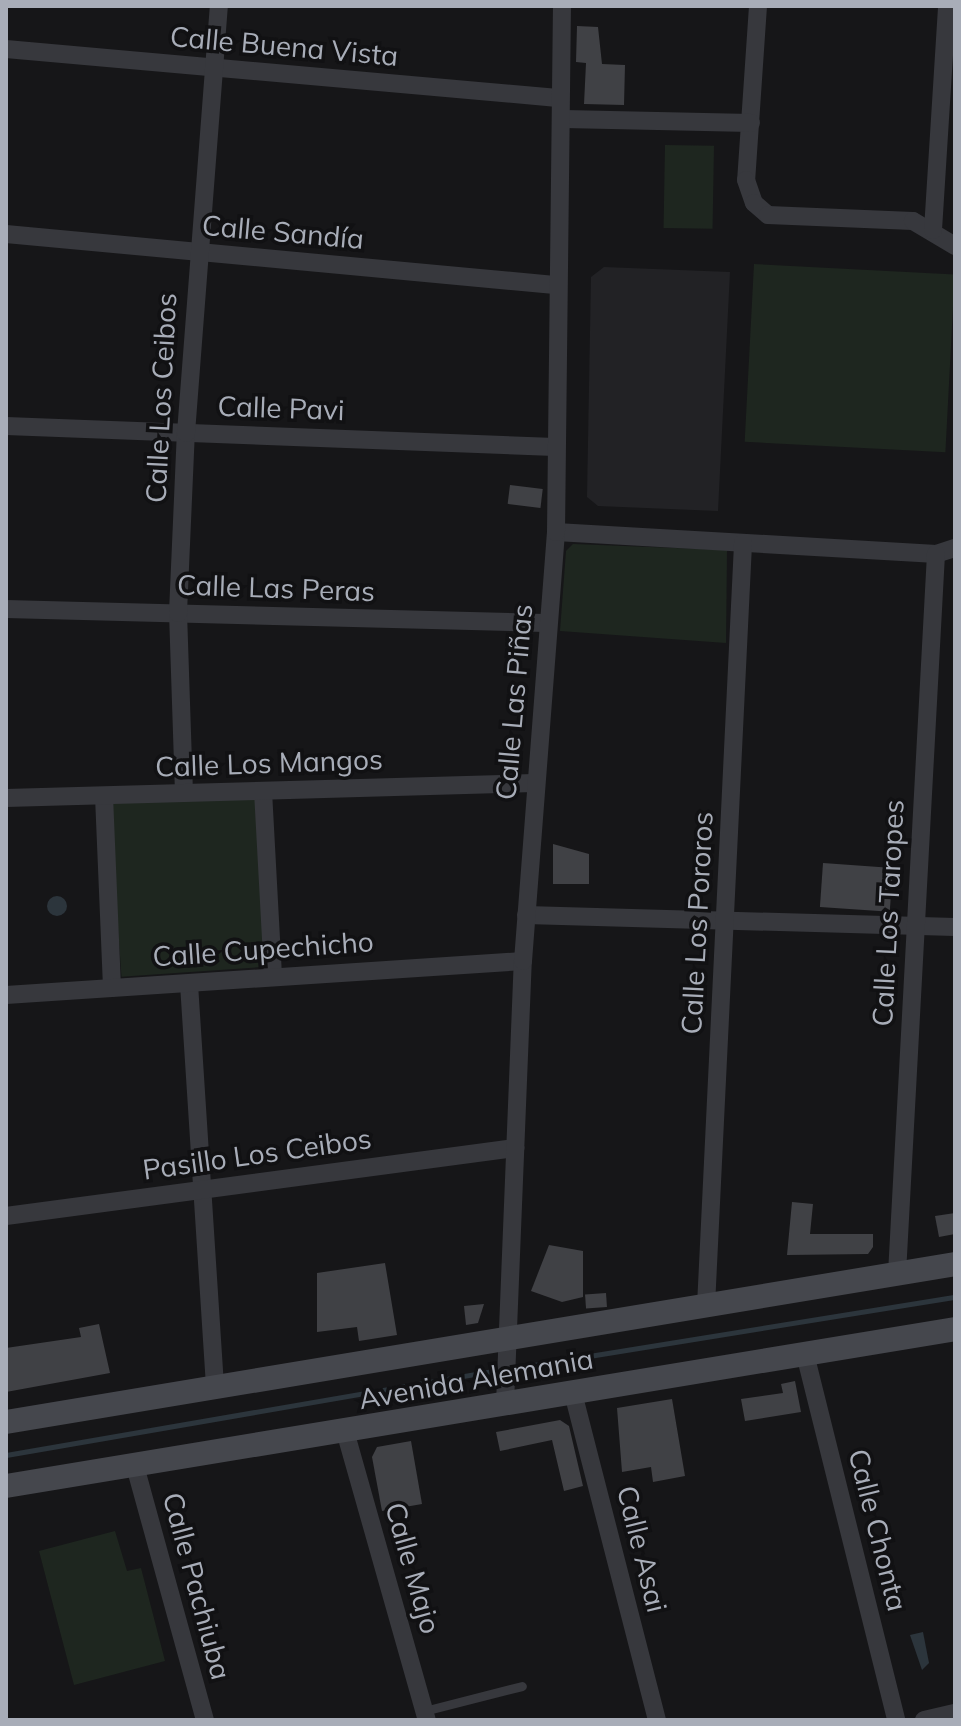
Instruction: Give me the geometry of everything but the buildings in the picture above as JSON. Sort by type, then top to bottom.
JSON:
[{"type":"main road","name":"Avenida Alemania","points":[[6,1422],[955,1264]]},
{"type":"main road","name":"Avenida Alemania","points":[[6,1486],[955,1329]]},
{"type":"street","name":"Calle Los Ceibos","points":[[184,793],[178,613],[186,433],[197,252],[219,6]]},
{"type":"street","name":"Calle Las Piñas","points":[[505,1404],[523,961],[545,623],[556,532],[555,285],[564,119],[558,98],[562,6]]},
{"type":"street","points":[[758,6],[746,180],[754,203],[768,215],[913,221],[933,230],[955,246]]},
{"type":"street","points":[[933,230],[947,6]]},
{"type":"street","name":"Calle Buena Vista","points":[[6,49],[558,98]]},
{"type":"street","points":[[564,119],[751,123]]},
{"type":"street","name":"Calle Sandía","points":[[6,234],[555,285]]},
{"type":"street","name":"Calle Pavi","points":[[6,426],[555,447]]},
{"type":"street","points":[[556,532],[936,554],[955,548]]},
{"type":"street","name":"Calle Los Pororos","points":[[706,1306],[743,543]]},
{"type":"street","name":"Calle Los Taropes","points":[[897,1274],[936,554]]},
{"type":"street","name":"Calle Las Peras","points":[[6,609],[545,623]]},
{"type":"street","name":"Calle Los Mangos","points":[[6,798],[534,783]]},
{"type":"street","points":[[263,791],[273,974]]},
{"type":"street","points":[[104,796],[112,988]]},
{"type":"street","points":[[526,915],[955,927]]},
{"type":"street","name":"Calle Cupechicho","points":[[6,995],[189,984],[273,974],[523,961]]},
{"type":"street","points":[[189,984],[215,1387]]},
{"type":"street","name":"Pasillo Los Ceibos","points":[[6,1216],[515,1148]]},
{"type":"street","name":"Calle Chonta","points":[[805,1354],[896,1720]]},
{"type":"street","name":"Calle Asai","points":[[573,1393],[657,1720]]},
{"type":"street","name":"Calle Majo","points":[[345,1431],[426,1716]]},
{"type":"street","name":"Calle Pachiuba","points":[[135,1466],[205,1720]]},
{"type":"street","points":[[924,1720],[955,1713]]},
{"type":"lane","points":[[426,1716],[522,1686]]},
{"type":"shaded area","points":[[665,145],[714,146],[713,229],[664,228]]},
{"type":"shaded area","points":[[754,264],[955,275],[945,452],[745,442]]},
{"type":"shaded area","points":[[604,267],[730,272],[718,511],[598,506],[587,497],[591,277]]},
{"type":"shaded area","points":[[573,544],[727,550],[726,643],[560,631],[566,551]]},
{"type":"shaded area","points":[[256,793],[268,967],[121,977],[109,803]]},
{"type":"shaded area","points":[[57,896],[64,899],[67,906],[64,913],[57,916],[50,913],[47,906],[50,899]]},
{"type":"shaded area","points":[[115,1531],[127,1571],[141,1568],[165,1661],[74,1685],[39,1551]]},
{"type":"shaded area","points":[[923,1632],[929,1663],[922,1670],[910,1635]]},
{"type":"waterway","points":[[515,1368],[955,1297]]},
{"type":"waterway","points":[[6,1455],[489,1372]]}]
